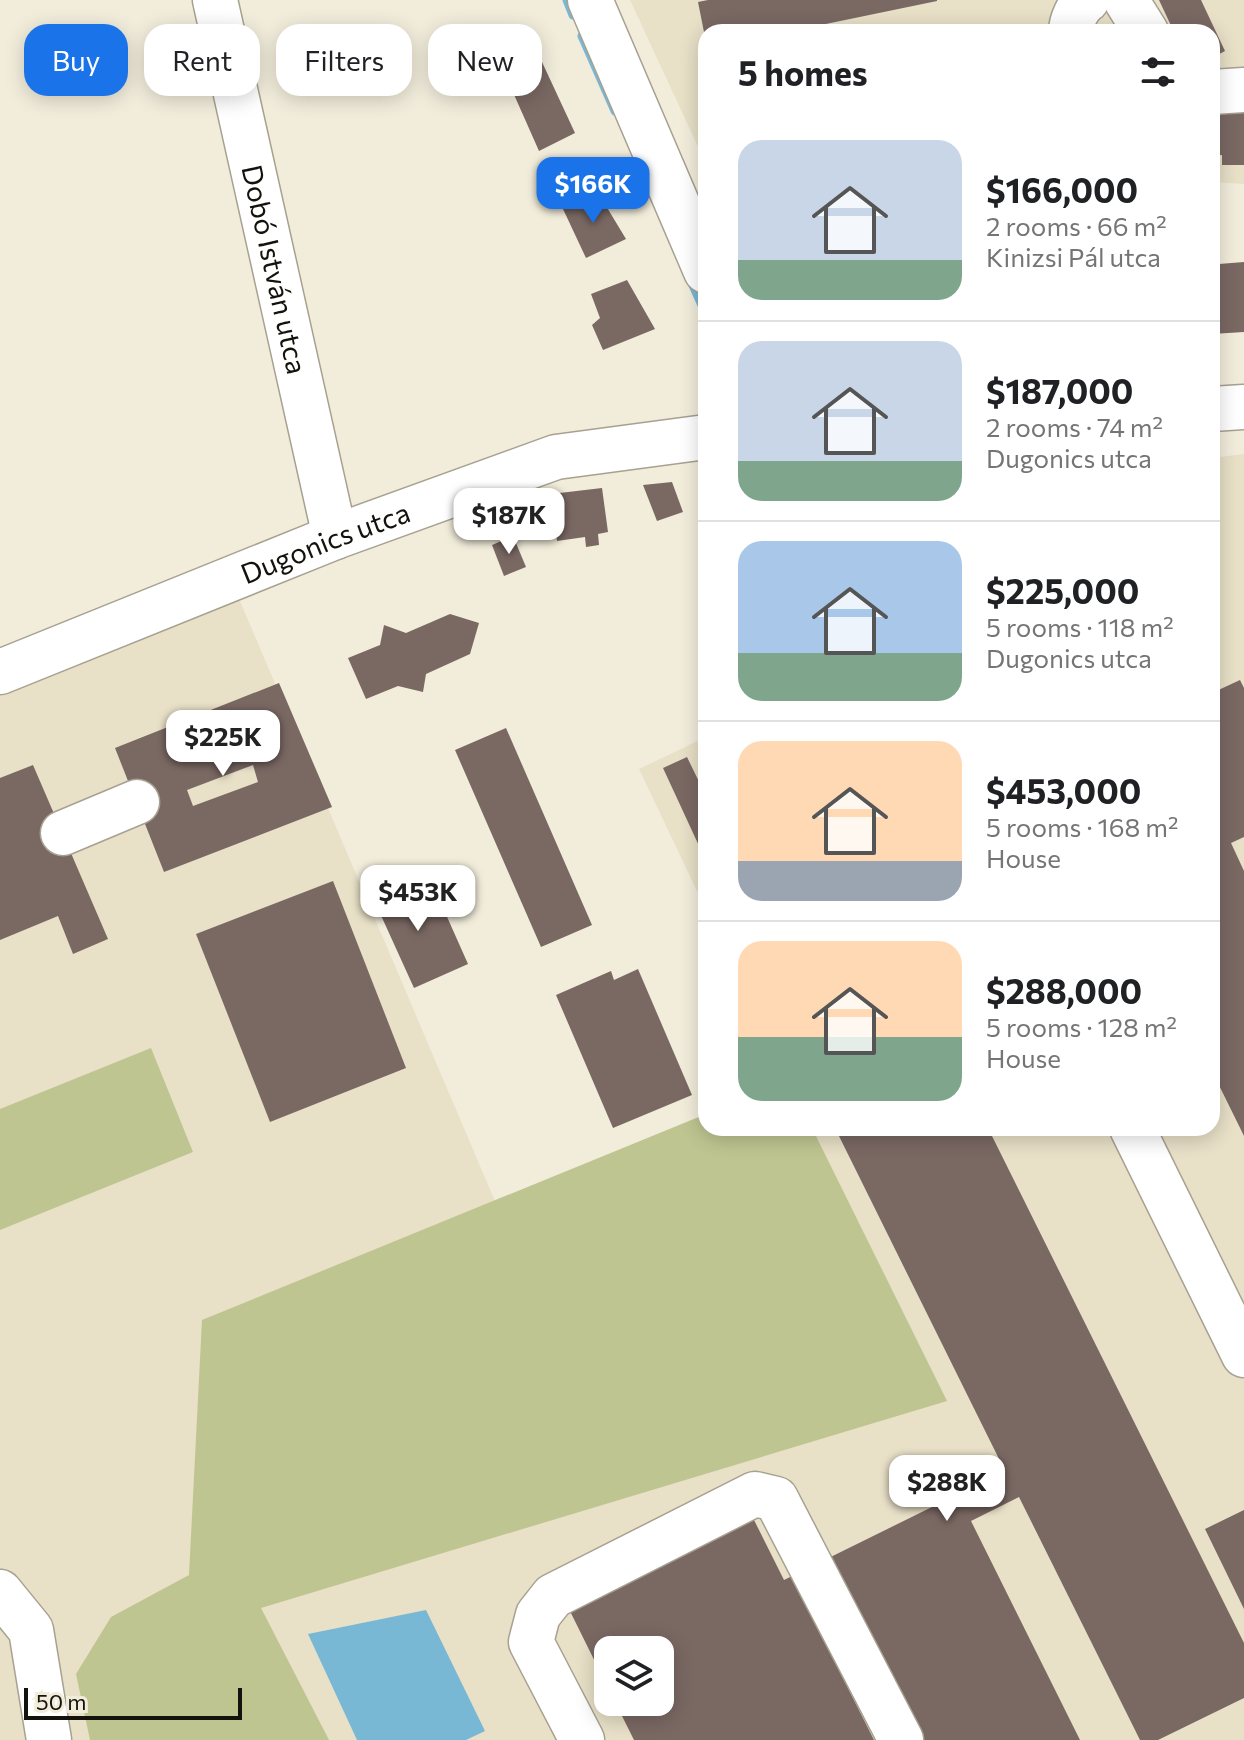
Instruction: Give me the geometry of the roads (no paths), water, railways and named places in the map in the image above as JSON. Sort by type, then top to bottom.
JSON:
[{"type":"street","name":"Dobó István utca","points":[[215,0],[335,537]]},
{"type":"street","points":[[590,0],[698,252]]},
{"type":"street","points":[[1071,24],[1082,3],[1087,0]]},
{"type":"street","points":[[1126,0],[1141,24]]},
{"type":"street","points":[[1220,92],[1244,90]]},
{"type":"street","points":[[1220,408],[1244,407]]},
{"type":"street","name":"Dugonics utca","points":[[0,672],[335,537],[556,457],[698,438]]},
{"type":"street","points":[[63,833],[137,802]]},
{"type":"street","points":[[1136,1136],[1244,1355]]},
{"type":"street","points":[[582,1740],[531,1642],[538,1615],[553,1596],[755,1494],[776,1499],[901,1740]]},
{"type":"street","points":[[0,1592],[31,1630],[49,1740]]},
{"type":"water","points":[[426,1610],[485,1731],[466,1740],[357,1740],[308,1634]]},
{"type":"waterway","points":[[567,0],[573,15]]},
{"type":"waterway","points":[[582,36],[615,111]]},
{"type":"waterway","points":[[691,281],[698,296]]}]
